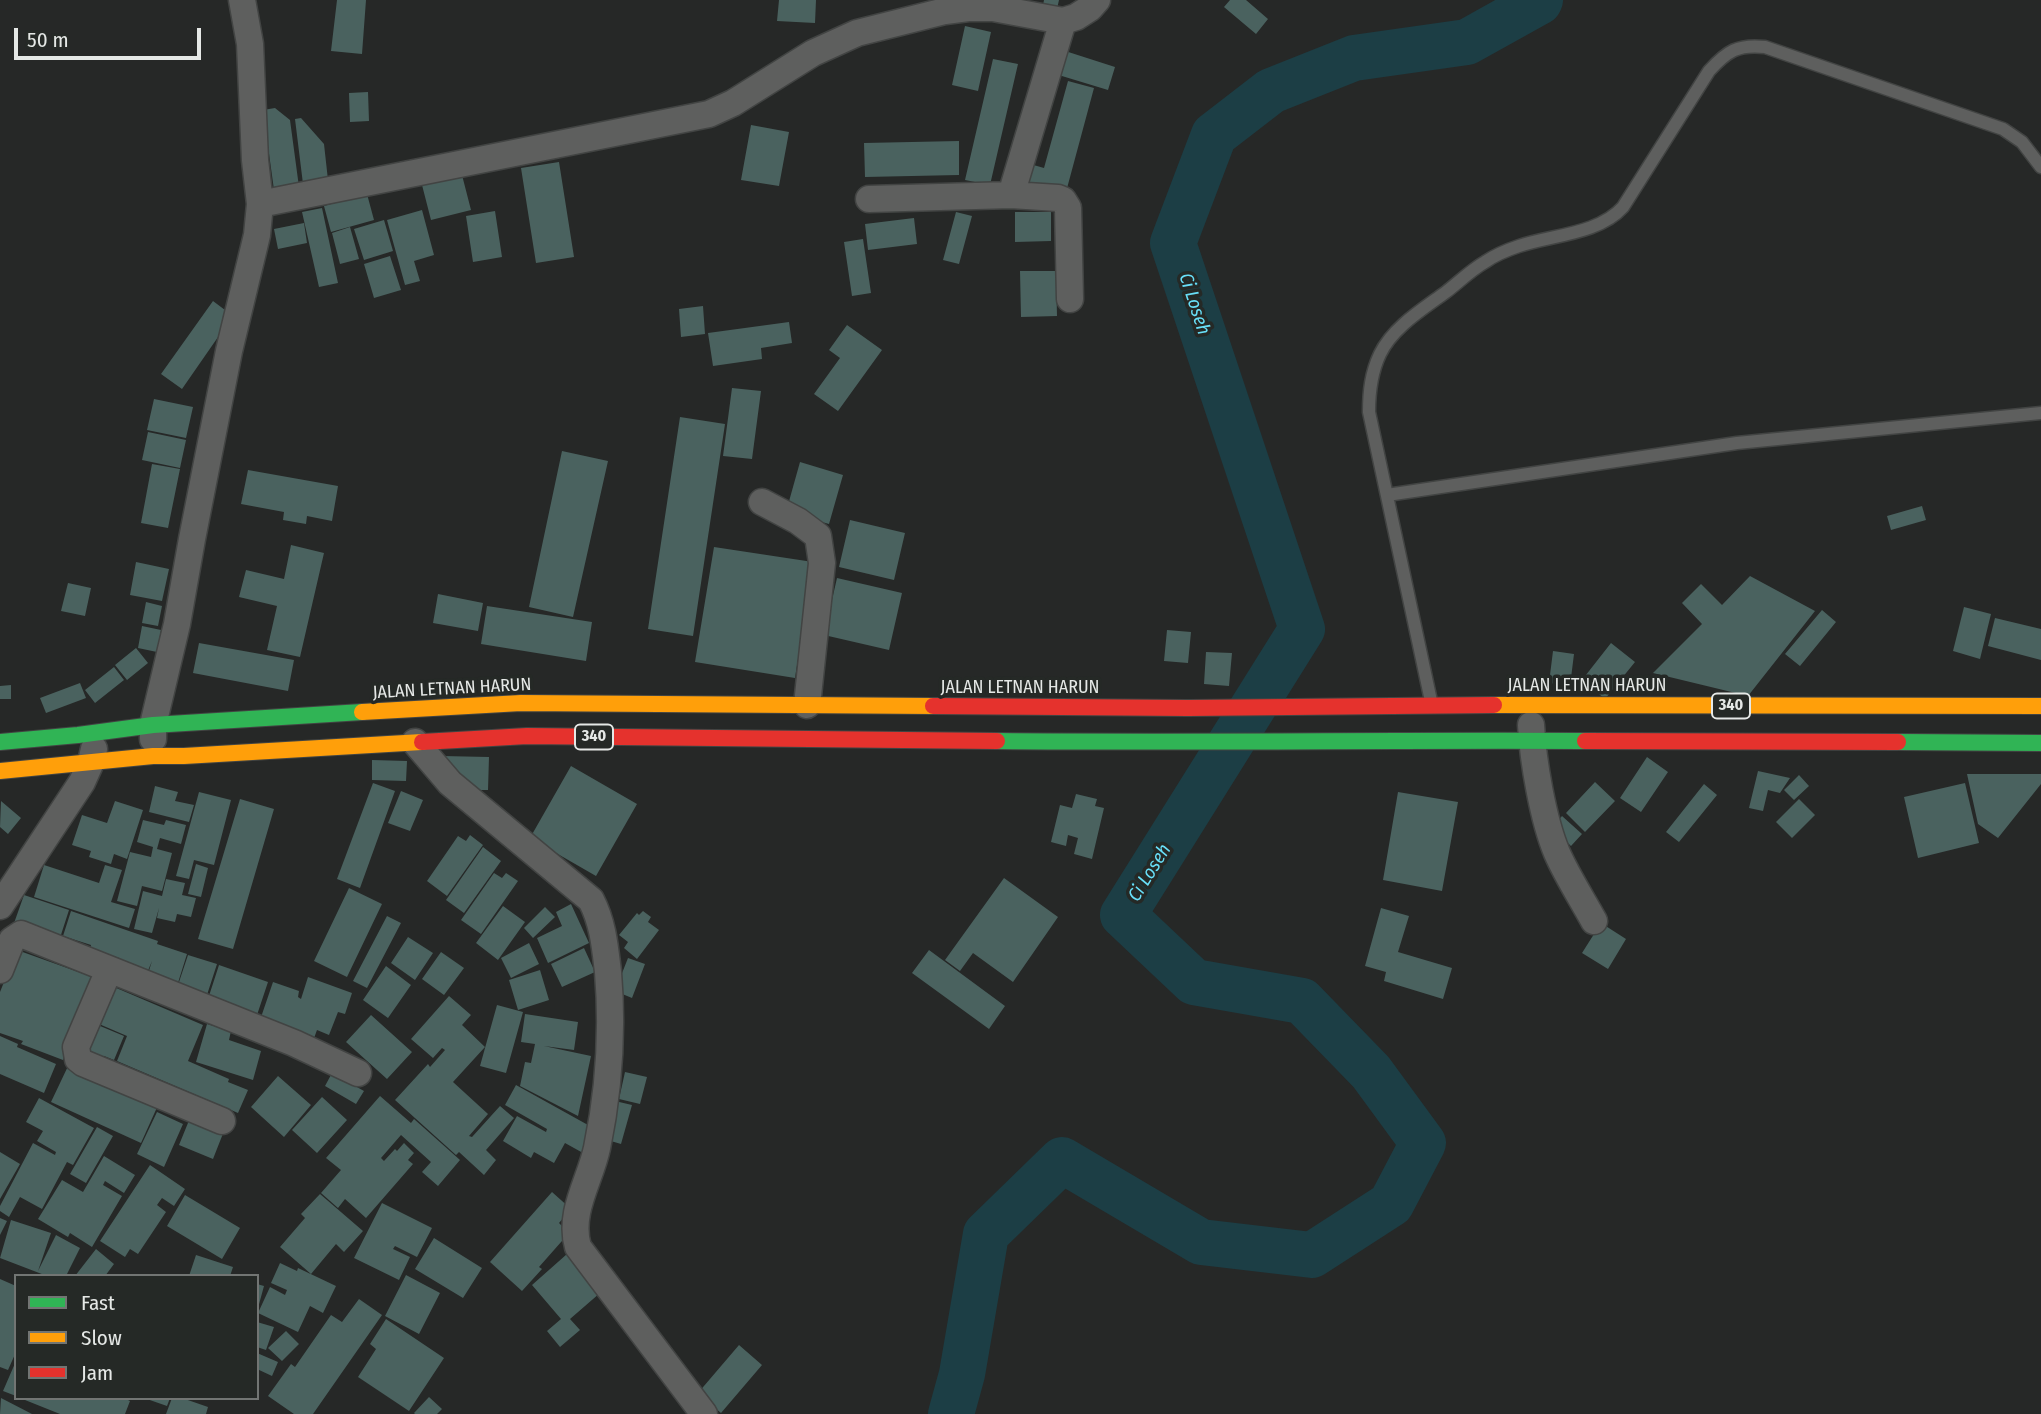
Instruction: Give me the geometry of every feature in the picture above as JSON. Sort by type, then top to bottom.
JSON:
[{"type":"main road","name":"JALAN LETNAN HARUN","points":[[0,742],[153,725],[521,703],[1188,708],[1426,705],[2041,706]]},
{"type":"main road","name":"340","points":[[0,771],[153,756],[527,736],[1189,743],[1420,740],[2041,743]]},
{"type":"street","points":[[153,756],[153,725],[177,624],[229,351],[257,235],[260,204],[255,160],[250,44],[242,0]]},
{"type":"street","points":[[260,204],[709,114],[733,103],[834,42],[857,33],[945,11],[993,8],[1063,21],[1076,17],[1097,0]]},
{"type":"street","points":[[1011,195],[1063,21]]},
{"type":"street","points":[[869,199],[1011,195],[1058,198],[1066,203],[1068,208],[1070,299]]},
{"type":"street","points":[[761,502],[798,520],[818,536],[822,564],[807,705]]},
{"type":"street","points":[[1530,706],[1532,741],[1542,802],[1557,852],[1594,921]]},
{"type":"street","points":[[0,906],[82,782],[91,762],[98,733]]},
{"type":"street","points":[[415,742],[450,783],[592,900],[599,916],[606,947],[611,1008],[609,1075],[596,1151],[580,1199],[575,1236],[578,1247],[704,1414]]},
{"type":"street","points":[[0,970],[12,940],[21,934],[294,1043],[358,1073]]},
{"type":"street","points":[[109,970],[76,1047],[78,1059],[222,1121]]},
{"type":"lane","points":[[1426,705],[1369,412],[1373,370],[1391,337],[1404,324],[1491,258],[1520,246],[1606,222],[1616,215],[1709,71],[1721,57],[1734,49],[1765,47],[2003,129],[2022,142],[2041,167]]},
{"type":"lane","points":[[1387,495],[1737,443],[2041,413]]},
{"type":"building","points":[[337,0],[366,0],[362,54],[331,51]]},
{"type":"building","points":[[779,0],[816,0],[815,23],[777,21]]},
{"type":"building","points":[[1044,0],[1059,0],[1057,9],[1043,5]]},
{"type":"building","points":[[1230,0],[1246,0],[1268,19],[1256,34],[1224,7]]},
{"type":"building","points":[[965,26],[991,32],[978,91],[952,85]]},
{"type":"building","points":[[1059,49],[1115,67],[1108,90],[1052,73]]},
{"type":"building","points":[[993,59],[1018,64],[990,185],[965,180]]},
{"type":"building","points":[[1068,81],[1094,88],[1066,192],[1026,181],[1030,164],[1044,168]]},
{"type":"building","points":[[368,92],[369,121],[350,122],[349,93]]},
{"type":"building","points":[[275,108],[290,120],[299,187],[274,190],[263,110]]},
{"type":"building","points":[[301,118],[324,144],[328,180],[303,184],[295,119]]},
{"type":"building","points":[[751,125],[789,132],[779,186],[741,180]]},
{"type":"building","points":[[959,141],[959,175],[865,177],[864,143]]},
{"type":"building","points":[[559,162],[574,257],[536,263],[521,168]]},
{"type":"building","points":[[462,175],[471,210],[431,220],[422,185]]},
{"type":"building","points":[[367,194],[374,220],[331,232],[324,206]]},
{"type":"building","points":[[322,208],[338,283],[319,287],[302,212]]},
{"type":"building","points":[[422,210],[434,255],[414,261],[420,281],[405,285],[387,220]]},
{"type":"building","points":[[495,211],[502,257],[473,262],[466,216]]},
{"type":"building","points":[[956,212],[972,216],[959,264],[943,260]]},
{"type":"building","points":[[1015,212],[1051,212],[1051,241],[1015,242]]},
{"type":"building","points":[[914,218],[917,244],[868,250],[865,224]]},
{"type":"building","points":[[384,220],[393,251],[364,260],[354,229]]},
{"type":"building","points":[[304,223],[307,243],[278,249],[274,229]]},
{"type":"building","points":[[350,227],[359,259],[340,264],[332,233]]},
{"type":"building","points":[[863,239],[871,293],[852,296],[844,242]]},
{"type":"building","points":[[390,256],[401,290],[374,298],[364,264]]},
{"type":"building","points":[[1020,271],[1056,271],[1057,316],[1021,317]]},
{"type":"building","points":[[213,301],[229,313],[221,324],[225,327],[182,389],[161,374]]},
{"type":"building","points":[[703,306],[705,334],[681,337],[679,309]]},
{"type":"building","points":[[789,322],[792,343],[761,348],[762,359],[713,366],[708,333]]},
{"type":"building","points":[[847,325],[882,350],[838,411],[814,394],[840,358],[829,350]]},
{"type":"building","points":[[732,388],[761,391],[752,459],[723,456]]},
{"type":"building","points":[[154,399],[193,407],[186,438],[147,430]]},
{"type":"building","points":[[680,417],[725,424],[693,636],[648,629]]},
{"type":"building","points":[[148,432],[186,440],[180,468],[142,460]]},
{"type":"building","points":[[562,451],[608,461],[573,617],[529,607]]},
{"type":"building","points":[[800,462],[843,475],[829,524],[786,512]]},
{"type":"building","points":[[152,464],[180,469],[168,528],[141,523]]},
{"type":"building","points":[[248,470],[338,486],[332,521],[307,516],[306,524],[283,520],[284,512],[241,504]]},
{"type":"building","points":[[1922,506],[1926,520],[1891,530],[1887,516]]},
{"type":"building","points":[[850,520],[905,533],[894,580],[839,567]]},
{"type":"building","points":[[291,545],[324,553],[300,657],[267,650],[277,606],[239,597],[246,570],[284,579]]},
{"type":"building","points":[[714,547],[813,562],[795,678],[695,662]]},
{"type":"building","points":[[136,562],[169,569],[162,601],[130,595]]},
{"type":"building","points":[[1750,576],[1815,611],[1748,696],[1653,673],[1702,624],[1682,603],[1701,584],[1722,605]]},
{"type":"building","points":[[837,578],[902,593],[889,650],[824,635]]},
{"type":"building","points":[[68,583],[91,588],[85,616],[61,611]]},
{"type":"building","points":[[438,594],[483,603],[478,631],[433,623]]},
{"type":"building","points":[[146,602],[162,606],[158,626],[142,623]]},
{"type":"building","points":[[487,606],[592,622],[586,661],[481,644]]},
{"type":"building","points":[[1964,607],[1991,614],[1980,659],[1953,651]]},
{"type":"building","points":[[1822,610],[1836,622],[1800,666],[1785,654]]},
{"type":"building","points":[[1995,618],[2041,629],[2041,660],[1988,646]]},
{"type":"building","points":[[142,626],[161,630],[157,652],[138,648]]},
{"type":"building","points":[[1167,630],[1191,632],[1188,663],[1164,661]]},
{"type":"building","points":[[199,643],[294,660],[288,691],[193,673]]},
{"type":"building","points":[[1611,643],[1635,662],[1605,699],[1582,680]]},
{"type":"building","points":[[136,648],[148,663],[127,680],[115,665]]},
{"type":"building","points":[[1553,651],[1574,654],[1570,686],[1549,683]]},
{"type":"building","points":[[1206,652],[1232,653],[1229,686],[1204,684]]},
{"type":"building","points":[[114,667],[124,680],[95,703],[85,690]]},
{"type":"building","points":[[80,683],[86,698],[46,713],[40,698]]},
{"type":"building","points":[[11,685],[11,699],[0,699],[0,686]]},
{"type":"building","points":[[442,756],[489,757],[488,790],[462,790]]},
{"type":"building","points":[[1647,757],[1668,772],[1641,812],[1620,798]]},
{"type":"building","points":[[372,760],[407,761],[406,781],[372,780]]},
{"type":"building","points":[[571,766],[637,804],[596,876],[530,838]]},
{"type":"building","points":[[1758,771],[1790,778],[1780,793],[1768,790],[1763,811],[1749,808]]},
{"type":"building","points":[[1967,774],[2041,774],[2041,784],[1998,838],[1978,824]]},
{"type":"building","points":[[1799,775],[1809,786],[1794,800],[1784,790]]},
{"type":"building","points":[[1595,782],[1615,801],[1585,832],[1566,813]]},
{"type":"building","points":[[373,783],[395,791],[360,888],[337,879]]},
{"type":"building","points":[[1965,783],[1979,843],[1918,858],[1904,797]]},
{"type":"building","points":[[1704,784],[1717,795],[1679,842],[1666,832]]},
{"type":"building","points":[[155,786],[178,792],[175,801],[194,805],[189,822],[149,812]]},
{"type":"building","points":[[401,791],[423,800],[410,831],[388,823]]},
{"type":"building","points":[[199,792],[231,800],[214,865],[194,860],[189,879],[176,876]]},
{"type":"building","points":[[1398,792],[1458,802],[1442,891],[1383,880]]},
{"type":"building","points":[[1076,794],[1097,799],[1095,806],[1104,808],[1092,859],[1074,854],[1078,838],[1068,835],[1066,846],[1051,842],[1060,805],[1072,808]]},
{"type":"building","points":[[240,799],[274,809],[233,949],[198,939]]},
{"type":"building","points":[[1799,799],[1815,815],[1792,838],[1776,822]]},
{"type":"building","points":[[1,801],[21,818],[8,834],[0,827]]},
{"type":"building","points":[[115,801],[143,810],[127,859],[114,854],[111,864],[89,857],[91,851],[72,845],[82,815],[107,823]]},
{"type":"building","points":[[1562,816],[1582,834],[1571,846],[1552,828]]},
{"type":"building","points":[[143,820],[164,825],[166,820],[186,825],[181,844],[160,838],[157,849],[172,853],[162,891],[142,886],[137,906],[117,901],[130,852],[151,857],[153,847],[137,842]]},
{"type":"building","points":[[470,835],[483,845],[447,896],[427,881],[458,836],[466,841]]},
{"type":"building","points":[[483,847],[501,861],[464,913],[446,900]]},
{"type":"building","points":[[196,864],[208,868],[201,897],[188,894]]},
{"type":"building","points":[[44,865],[99,883],[105,865],[122,870],[111,902],[135,909],[129,928],[34,897]]},
{"type":"building","points":[[494,873],[502,878],[506,873],[518,881],[481,934],[461,920]]},
{"type":"building","points":[[1004,878],[1058,917],[1013,982],[973,953],[960,971],[945,960]]},
{"type":"building","points":[[166,879],[185,883],[182,895],[196,898],[191,917],[177,914],[175,922],[157,918],[159,908],[152,933],[134,929],[143,891],[162,896]]},
{"type":"building","points":[[349,888],[382,904],[347,977],[314,961]]},
{"type":"building","points":[[24,895],[69,910],[59,941],[13,926]]},
{"type":"building","points":[[571,904],[589,943],[548,963],[537,938],[562,926],[556,912]]},
{"type":"building","points":[[503,906],[525,922],[498,960],[476,943]]},
{"type":"building","points":[[545,907],[555,917],[533,938],[524,928]]},
{"type":"building","points":[[1381,908],[1409,916],[1398,952],[1452,968],[1443,999],[1384,981],[1386,972],[1365,966]]},
{"type":"building","points":[[71,911],[158,941],[157,944],[187,954],[177,986],[147,977],[152,961],[147,973],[117,964],[119,958],[90,949],[91,945],[63,936]]},
{"type":"building","points":[[643,911],[651,917],[648,922],[659,930],[637,959],[624,948],[628,942],[619,935],[637,913],[639,915]]},
{"type":"building","points":[[387,916],[401,923],[367,988],[353,981]]},
{"type":"building","points":[[1601,923],[1626,939],[1608,969],[1582,953]]},
{"type":"building","points":[[408,937],[433,953],[415,980],[391,963]]},
{"type":"building","points":[[529,943],[539,964],[511,978],[501,958]]},
{"type":"building","points":[[584,948],[595,972],[562,987],[551,964]]},
{"type":"building","points":[[17,950],[98,979],[63,1060],[0,1033],[0,992]]},
{"type":"building","points":[[929,950],[1005,1006],[989,1029],[912,973]]},
{"type":"building","points":[[441,952],[464,968],[444,995],[422,979]]},
{"type":"building","points":[[188,955],[217,964],[206,998],[177,988]]},
{"type":"building","points":[[628,958],[645,964],[632,998],[615,991]]},
{"type":"building","points":[[219,965],[268,982],[256,1018],[207,1002]]},
{"type":"building","points":[[386,966],[411,985],[388,1018],[363,1000]]},
{"type":"building","points":[[540,970],[549,1000],[518,1010],[509,980]]},
{"type":"building","points":[[308,977],[352,993],[345,1014],[338,1012],[329,1035],[317,1030],[313,1041],[258,1026],[273,982],[299,991],[298,997],[301,999]]},
{"type":"building","points":[[114,987],[203,1025],[188,1061],[248,1090],[238,1113],[117,1061],[127,1036],[99,1024]]},
{"type":"building","points":[[449,996],[471,1015],[462,1025],[485,1047],[453,1082],[488,1114],[469,1136],[472,1137],[500,1106],[514,1118],[486,1150],[496,1160],[484,1175],[459,1152],[456,1155],[395,1100],[428,1064],[430,1067],[445,1050],[442,1048],[433,1058],[411,1039]]},
{"type":"building","points":[[497,1005],[523,1012],[506,1073],[480,1066]]},
{"type":"building","points":[[525,1014],[578,1022],[574,1050],[544,1046],[591,1056],[578,1116],[520,1086],[525,1062],[531,1063],[535,1044],[521,1042]]},
{"type":"building","points":[[371,1015],[412,1052],[387,1079],[346,1042]]},
{"type":"building","points":[[93,1023],[124,1036],[114,1060],[104,1056],[101,1063],[86,1056]]},
{"type":"building","points":[[207,1024],[231,1031],[229,1040],[261,1051],[253,1080],[196,1062]]},
{"type":"building","points":[[0,1036],[18,1044],[17,1047],[56,1064],[44,1093],[0,1074]]},
{"type":"building","points":[[70,1062],[159,1103],[141,1143],[51,1102]]},
{"type":"building","points":[[625,1072],[647,1077],[640,1104],[619,1099]]},
{"type":"building","points":[[332,1073],[364,1091],[356,1104],[325,1086]]},
{"type":"building","points":[[278,1076],[311,1105],[284,1137],[251,1107]]},
{"type":"building","points":[[516,1085],[597,1130],[583,1153],[565,1143],[554,1163],[534,1152],[531,1158],[503,1141],[517,1116],[546,1132],[547,1129],[505,1105]]},
{"type":"building","points":[[380,1096],[411,1123],[414,1119],[460,1160],[438,1186],[422,1172],[431,1162],[401,1135],[381,1158],[384,1161],[404,1143],[414,1153],[408,1160],[413,1164],[366,1218],[345,1199],[338,1208],[321,1193],[341,1170],[326,1158]]},
{"type":"building","points":[[322,1097],[347,1120],[317,1153],[292,1130]]},
{"type":"building","points":[[39,1098],[94,1128],[73,1165],[67,1162],[42,1209],[20,1197],[9,1217],[0,1211],[0,1206],[33,1143],[55,1155],[56,1152],[37,1141],[43,1131],[26,1122]]},
{"type":"building","points":[[615,1101],[632,1105],[621,1144],[604,1139]]},
{"type":"building","points":[[157,1112],[183,1124],[164,1167],[137,1154]]},
{"type":"building","points":[[190,1118],[224,1131],[213,1159],[179,1145]]},
{"type":"building","points":[[97,1127],[113,1136],[86,1183],[70,1174]]},
{"type":"building","points":[[0,1152],[20,1164],[0,1199]]},
{"type":"building","points":[[104,1156],[135,1175],[124,1193],[105,1181],[103,1185],[122,1196],[92,1247],[70,1233],[68,1237],[38,1219],[62,1180],[83,1192]]},
{"type":"building","points":[[150,1165],[185,1189],[174,1206],[162,1198],[157,1205],[166,1212],[138,1254],[130,1249],[125,1257],[100,1241]]},
{"type":"building","points":[[552,1192],[571,1209],[559,1223],[569,1233],[522,1291],[490,1262]]},
{"type":"building","points":[[320,1194],[363,1231],[344,1252],[336,1244],[311,1274],[280,1247],[305,1218],[301,1214]]},
{"type":"building","points":[[185,1195],[240,1228],[222,1259],[167,1226]]},
{"type":"building","points":[[382,1203],[432,1228],[417,1257],[395,1246],[393,1249],[410,1257],[399,1280],[354,1258]]},
{"type":"building","points":[[0,1218],[7,1221],[0,1235]]},
{"type":"building","points":[[11,1220],[51,1233],[38,1271],[56,1235],[80,1248],[67,1274],[42,1274],[0,1258]]},
{"type":"building","points":[[434,1238],[482,1268],[463,1298],[415,1269]]},
{"type":"building","points":[[96,1249],[114,1264],[106,1274],[77,1274]]},
{"type":"building","points":[[567,1254],[600,1293],[570,1319],[580,1330],[560,1347],[547,1331],[561,1319],[532,1285]]},
{"type":"building","points":[[196,1255],[233,1267],[231,1274],[190,1274]]},
{"type":"building","points":[[280,1263],[297,1271],[298,1268],[336,1286],[323,1313],[310,1306],[298,1332],[259,1313],[270,1287],[285,1295],[287,1290],[271,1283]]},
{"type":"building","points":[[406,1275],[440,1293],[419,1334],[385,1316]]},
{"type":"building","points":[[0,1279],[14,1285],[14,1356],[8,1370],[0,1367]]},
{"type":"building","points":[[259,1285],[264,1286],[259,1304]]},
{"type":"building","points":[[359,1299],[382,1315],[313,1414],[294,1414],[268,1396],[291,1364],[295,1367],[331,1315],[342,1322]]},
{"type":"building","points":[[386,1319],[444,1358],[409,1411],[358,1377],[376,1349],[370,1344]]},
{"type":"building","points":[[259,1323],[274,1327],[266,1350],[259,1348]]},
{"type":"building","points":[[286,1331],[299,1344],[282,1361],[268,1348]]},
{"type":"building","points":[[739,1345],[762,1365],[721,1413],[698,1393]]},
{"type":"building","points":[[259,1354],[278,1362],[272,1376],[259,1370]]},
{"type":"building","points":[[14,1366],[14,1395],[3,1391]]},
{"type":"building","points":[[429,1397],[442,1409],[437,1414],[415,1414],[414,1413]]},
{"type":"building","points":[[1,1398],[32,1414],[0,1414]]},
{"type":"building","points":[[25,1400],[130,1401],[125,1414],[60,1414]]},
{"type":"building","points":[[150,1400],[169,1400],[167,1406]]},
{"type":"building","points":[[171,1400],[188,1400],[208,1407],[206,1414],[166,1414]]},
{"type":"waterway","name":"Ci Loseh","points":[[951,1414],[962,1374],[986,1234],[1062,1160],[1201,1242],[1312,1255],[1391,1204],[1423,1143],[1371,1072],[1302,1001],[1194,982],[1123,915],[1302,629],[1173,243],[1214,135],[1271,91],[1354,58],[1467,42],[1540,0]]},
{"type":"traffic: fast","points":[[0,742],[153,725],[362,712]]},
{"type":"traffic: fast","points":[[997,741],[1585,741]]},
{"type":"traffic: fast","points":[[1898,742],[2041,743]]},
{"type":"traffic: slow","points":[[362,712],[521,703],[933,706]]},
{"type":"traffic: slow","points":[[1494,705],[2041,706]]},
{"type":"traffic: slow","points":[[0,771],[153,756],[422,742]]},
{"type":"traffic: jam","points":[[933,706],[1188,708],[1494,705]]},
{"type":"traffic: jam","points":[[422,742],[527,736],[997,741]]},
{"type":"traffic: jam","points":[[1585,741],[1898,742]]}]
